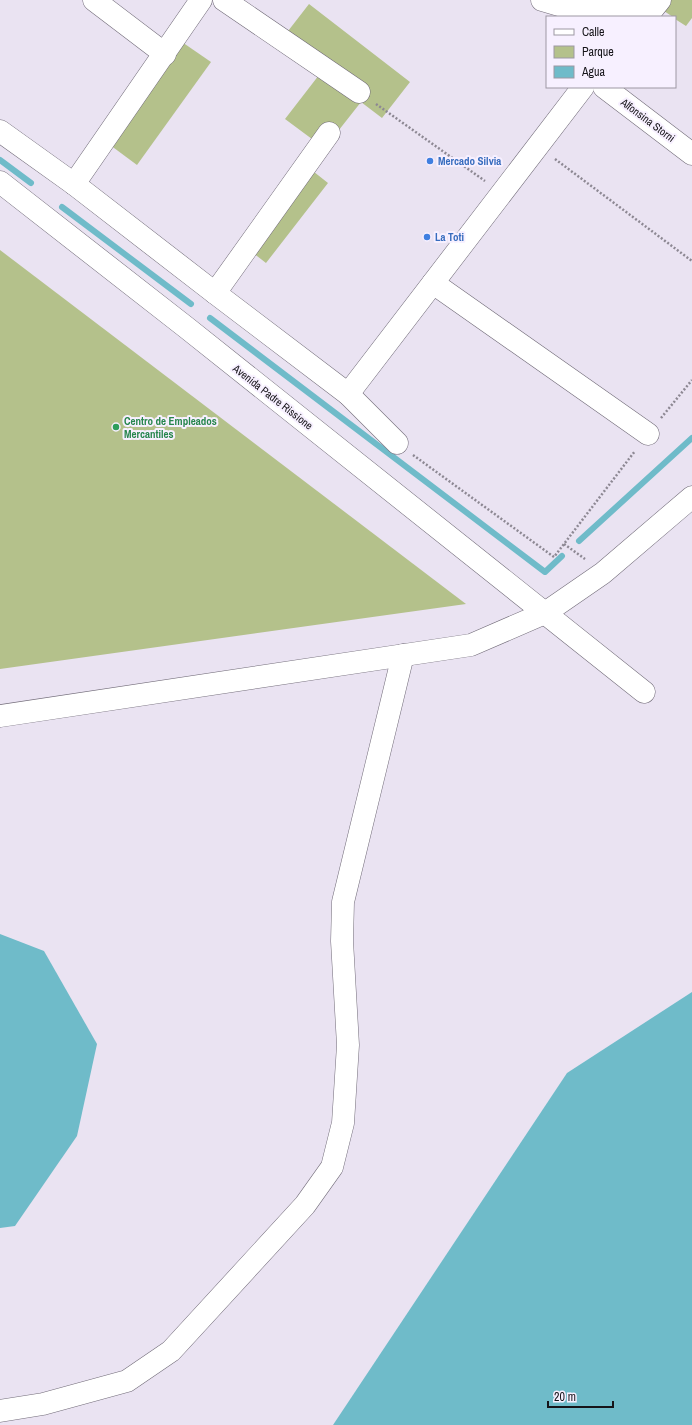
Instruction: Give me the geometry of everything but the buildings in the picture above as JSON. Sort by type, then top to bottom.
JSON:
[{"type":"street","points":[[94,0],[165,54]]},
{"type":"street","points":[[74,184],[165,54],[200,0]]},
{"type":"street","points":[[224,0],[359,92]]},
{"type":"street","points":[[542,0],[569,8],[652,10],[660,0]]},
{"type":"street","points":[[348,394],[582,88]]},
{"type":"street","name":"Alfonsina Storni","points":[[605,88],[692,154]]},
{"type":"street","points":[[0,131],[74,184],[214,293],[348,394],[396,444]]},
{"type":"street","points":[[214,293],[329,133]]},
{"type":"street","name":"Avenida Padre Rissione","points":[[0,182],[187,328],[644,692]]},
{"type":"street","points":[[433,283],[648,434]]},
{"type":"street","points":[[0,716],[471,645],[545,613],[603,573],[692,497]]},
{"type":"street","points":[[0,1410],[43,1404],[127,1381],[171,1351],[305,1205],[332,1167],[343,1123],[348,1045],[342,941],[343,902],[403,655]]},
{"type":"path","points":[[359,92],[502,193]]},
{"type":"path","points":[[538,146],[692,261]]},
{"type":"path","points":[[396,444],[554,557],[648,434],[692,380]]},
{"type":"green space","points":[[668,0],[692,0],[692,18],[686,26],[676,20],[676,16],[672,16],[661,9]]},
{"type":"green space","points":[[309,4],[410,82],[382,118],[361,102],[309,168],[328,183],[266,263],[239,242],[316,142],[285,119],[319,75],[278,44]]},
{"type":"green space","points":[[179,40],[211,62],[137,165],[106,142]]},
{"type":"green space","name":"Centro de Empleados Mercantiles","points":[[0,250],[466,604],[0,669]]},
{"type":"water","points":[[0,934],[44,951],[97,1044],[77,1136],[15,1226],[0,1228]]},
{"type":"water","points":[[692,992],[692,1425],[333,1425],[567,1073]]},
{"type":"waterway","points":[[0,160],[31,183]]},
{"type":"waterway","points":[[62,207],[191,304]]},
{"type":"waterway","points":[[210,318],[545,572],[562,556]]},
{"type":"waterway","points":[[579,541],[692,438]]},
{"type":"place","name":"Mercado Silvia","points":[[430,161]]},
{"type":"place","name":"La Toti","points":[[427,237]]},
{"type":"place","name":"Centro de Empleados Mercantiles","points":[[116,427]]}]
